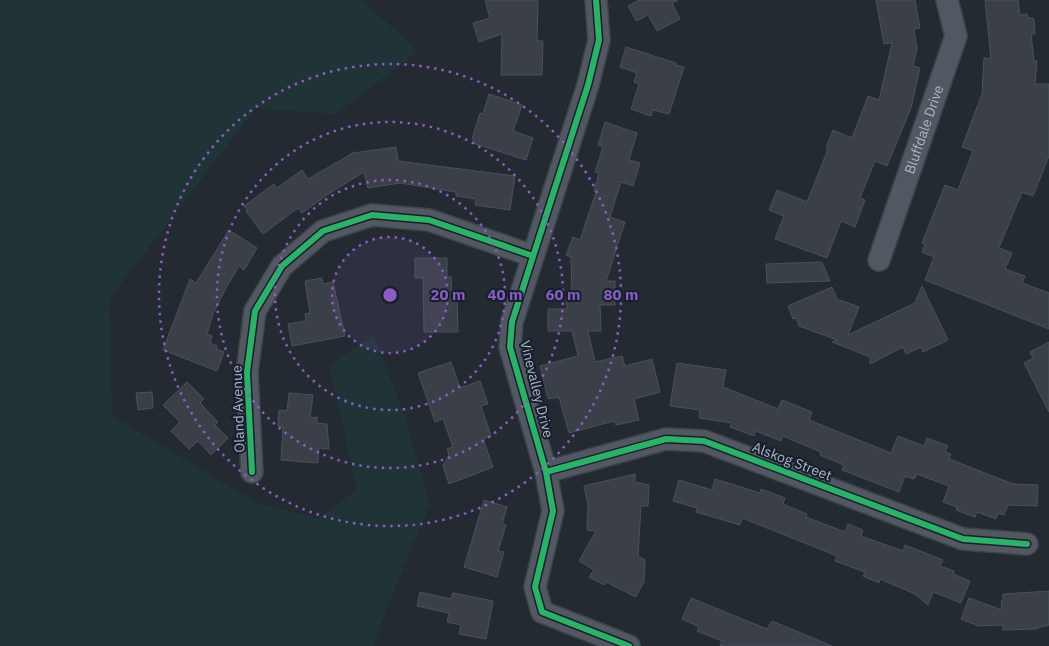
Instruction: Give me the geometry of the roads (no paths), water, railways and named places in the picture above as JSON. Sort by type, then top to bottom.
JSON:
[{"type":"street","name":"Vinevalley Drive","points":[[596,0],[599,40],[588,85],[512,322],[510,347],[546,472],[553,511],[535,587],[542,612],[629,646]]},
{"type":"street","name":"Bluffdale Drive","points":[[879,260],[956,36],[947,0]]},
{"type":"street","name":"Oland Avenue","points":[[252,472],[247,372],[255,311],[282,266],[323,231],[372,215],[429,220],[533,256]]},
{"type":"street","name":"Alskog Street","points":[[546,472],[666,439],[704,441],[963,539],[1027,544]]}]
